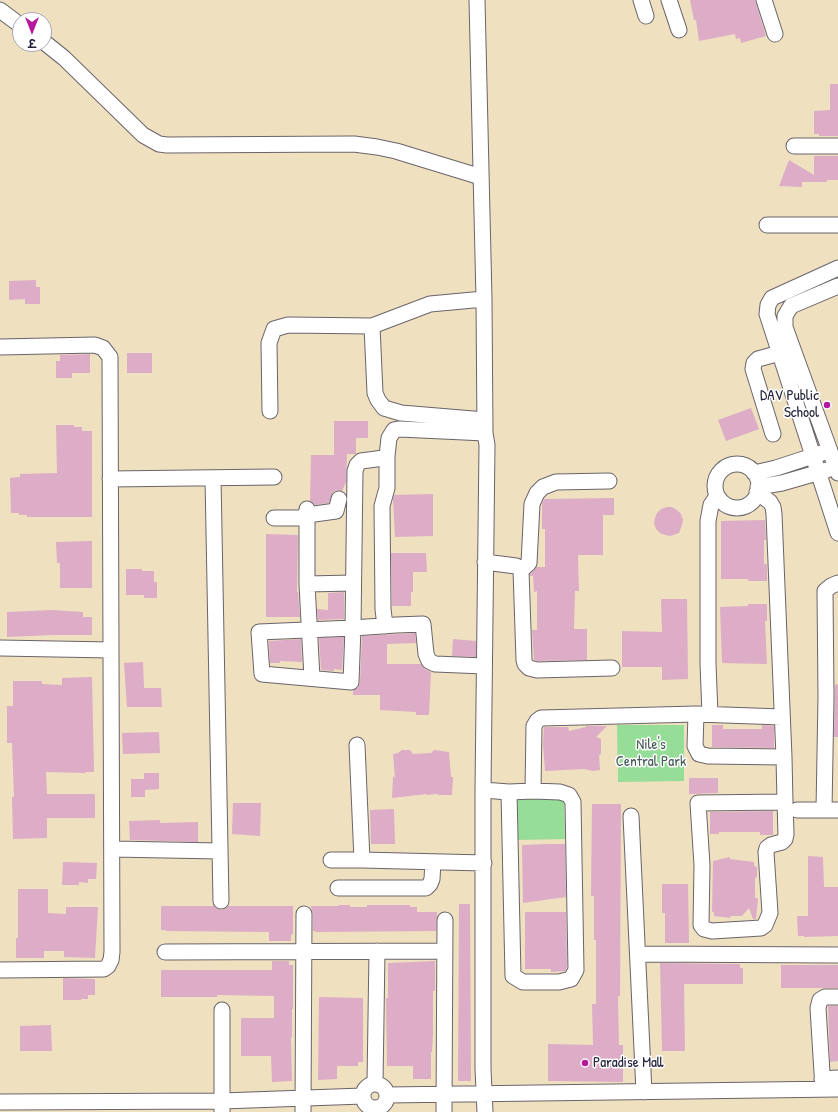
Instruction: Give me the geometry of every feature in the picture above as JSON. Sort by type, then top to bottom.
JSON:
[{"type":"street","points":[[477,0],[484,299],[485,426],[487,444],[483,790],[485,1112]]},
{"type":"street","points":[[641,0],[646,16]]},
{"type":"street","points":[[669,0],[679,30]]},
{"type":"street","points":[[764,0],[775,34]]},
{"type":"street","points":[[0,10],[12,18]]},
{"type":"street","points":[[52,48],[64,58],[143,135],[159,144],[362,145],[396,151],[481,177]]},
{"type":"street","points":[[794,146],[838,146]]},
{"type":"street","points":[[767,225],[838,225]]},
{"type":"street","points":[[838,268],[772,298],[768,305],[767,314],[838,532]]},
{"type":"street","points":[[757,484],[782,483],[819,472],[837,470],[785,327],[785,316],[791,306],[838,286]]},
{"type":"street","points":[[772,298],[785,316]]},
{"type":"street","points":[[270,411],[269,343],[274,329],[288,325],[372,326],[430,304],[446,301],[484,299]]},
{"type":"street","points":[[372,326],[375,393],[384,408],[402,413],[485,426]]},
{"type":"street","points":[[0,347],[94,345],[103,348],[110,357],[112,849],[112,952],[111,960],[108,966],[104,969],[97,970],[0,970]]},
{"type":"street","points":[[773,434],[753,369],[754,363],[758,359],[780,353]]},
{"type":"street","points":[[385,626],[383,608],[382,506],[387,488],[387,456],[389,438],[394,430],[400,429],[485,426]]},
{"type":"street","points":[[830,451],[812,455],[776,468],[757,484],[752,502],[746,506],[731,508],[717,496],[714,486],[719,473],[724,468],[738,464],[745,466],[757,484],[770,502],[773,508],[784,757],[791,806],[785,839],[782,842],[771,845],[766,852],[770,913],[765,925],[761,928],[712,931],[704,929],[701,925],[702,866],[698,802],[791,806],[831,810],[826,697],[826,591],[838,582]]},
{"type":"street","points":[[387,456],[384,458],[361,461],[356,468],[353,628],[351,682],[262,674],[259,632],[353,628],[423,624],[426,654],[429,662],[435,664],[484,666]]},
{"type":"street","points":[[110,479],[274,477]]},
{"type":"street","points":[[213,478],[221,901]]},
{"type":"street","points":[[521,570],[529,563],[532,504],[537,494],[543,487],[556,482],[609,481]]},
{"type":"street","points":[[717,496],[711,505],[708,521],[708,664],[703,714],[696,746],[699,754],[708,756],[784,757]]},
{"type":"street","points":[[274,518],[300,518],[307,512],[336,511],[339,499]]},
{"type":"street","points":[[307,512],[307,584],[312,678]]},
{"type":"street","points":[[485,562],[516,566],[521,570],[524,660],[528,668],[537,670],[612,668]]},
{"type":"street","points":[[307,584],[353,583]]},
{"type":"street","points":[[0,648],[111,650]]},
{"type":"street","points":[[533,791],[534,726],[541,718],[703,714],[782,717]]},
{"type":"street","points":[[357,745],[362,860]]},
{"type":"street","points":[[483,790],[509,792],[560,792],[569,795],[573,802],[576,970],[571,979],[559,982],[523,982],[513,976],[509,792]]},
{"type":"street","points":[[631,816],[644,1092]]},
{"type":"street","points":[[112,849],[220,851]]},
{"type":"street","points":[[331,860],[484,862]]},
{"type":"street","points":[[338,888],[426,888],[432,879],[434,862]]},
{"type":"street","points":[[304,914],[304,1105]]},
{"type":"street","points":[[444,1112],[445,920]]},
{"type":"street","points":[[375,1084],[377,951]]},
{"type":"street","points":[[165,952],[445,951]]},
{"type":"street","points":[[638,954],[838,955]]},
{"type":"street","points":[[822,1084],[818,1008],[820,1000],[825,997],[838,997]]},
{"type":"street","points":[[222,1010],[222,1106]]},
{"type":"street","points":[[387,1095],[644,1092],[822,1084],[838,1078]]},
{"type":"street","points":[[375,1084],[380,1084],[384,1087],[387,1095],[386,1101],[375,1110],[365,1102],[363,1096],[366,1087],[375,1084]]},
{"type":"street","points":[[822,1084],[838,1089]]},
{"type":"street","points":[[0,1102],[222,1106],[304,1105],[363,1096]]},
{"type":"green space","name":"Nile's Central Park","points":[[617,725],[684,725],[684,781],[618,782]]},
{"type":"green space","points":[[564,798],[565,839],[518,840],[517,799]]},
{"type":"building","points":[[690,0],[755,0],[766,36],[741,43],[740,38],[736,39],[735,34],[699,41],[696,20],[694,20]]},
{"type":"building","points":[[830,84],[838,84],[838,136],[819,136],[819,134],[814,134],[814,111],[830,110]]},
{"type":"building","points":[[814,156],[838,156],[838,180],[827,180],[827,182],[802,182],[802,187],[779,186],[789,160],[814,175]]},
{"type":"building","points":[[36,280],[36,287],[40,287],[40,304],[25,304],[25,299],[9,300],[9,281]]},
{"type":"building","points":[[127,353],[152,353],[152,373],[127,373]]},
{"type":"building","points":[[90,354],[90,373],[72,373],[72,378],[56,378],[56,361],[60,361],[60,355]]},
{"type":"building","points":[[751,408],[759,429],[726,441],[718,420]]},
{"type":"building","points":[[334,421],[368,421],[368,438],[356,438],[356,454],[347,454],[346,482],[342,491],[337,490],[333,492],[329,503],[315,505],[310,501],[311,455],[334,455]]},
{"type":"building","points":[[56,425],[74,425],[74,427],[82,427],[82,431],[92,431],[92,517],[27,517],[27,515],[19,515],[19,513],[11,513],[10,478],[20,477],[20,474],[57,473]]},
{"type":"building","points":[[433,494],[433,536],[395,537],[394,495]]},
{"type":"building","points":[[614,498],[614,515],[603,515],[603,555],[578,555],[579,591],[575,591],[574,629],[587,629],[587,660],[534,660],[532,630],[537,630],[537,591],[534,592],[533,576],[530,576],[530,574],[537,567],[545,567],[545,529],[542,529],[542,504],[544,499]]},
{"type":"building","points":[[672,507],[677,510],[681,514],[683,520],[679,533],[670,536],[660,533],[656,529],[654,523],[657,513],[661,509]]},
{"type":"building","points":[[765,520],[766,540],[764,540],[764,564],[767,564],[767,581],[721,579],[721,521]]},
{"type":"building","points":[[266,534],[298,535],[297,592],[300,617],[266,617]]},
{"type":"building","points":[[92,541],[92,588],[60,588],[60,563],[57,563],[56,542]]},
{"type":"building","points":[[391,553],[426,553],[427,572],[413,572],[411,606],[392,606]]},
{"type":"building","points":[[126,569],[154,571],[154,582],[157,582],[157,598],[144,598],[144,595],[126,595]]},
{"type":"building","points":[[344,592],[344,619],[318,620],[317,609],[328,610],[328,593]]},
{"type":"building","points":[[661,599],[687,599],[688,679],[662,680],[662,667],[622,667],[622,631],[662,632]]},
{"type":"building","points":[[748,604],[767,604],[767,621],[765,621],[767,664],[722,663],[720,607],[748,606]]},
{"type":"building","points":[[52,610],[83,612],[83,617],[92,617],[92,635],[7,637],[7,612]]},
{"type":"building","points":[[415,633],[416,643],[387,644],[387,664],[421,664],[425,669],[431,672],[429,715],[416,715],[416,712],[380,710],[380,695],[353,695],[353,690],[358,687],[360,682],[362,636]]},
{"type":"building","points":[[344,637],[342,670],[321,670],[319,638]]},
{"type":"building","points":[[301,639],[302,662],[280,661],[280,663],[270,663],[269,641]]},
{"type":"building","points":[[453,639],[476,641],[476,657],[452,656]]},
{"type":"building","points":[[143,662],[144,688],[161,688],[162,707],[127,707],[124,663]]},
{"type":"building","points":[[92,677],[94,772],[46,772],[47,794],[95,794],[95,818],[47,818],[47,838],[13,839],[12,797],[14,797],[12,743],[7,743],[7,706],[13,706],[13,681],[42,681],[42,684],[62,685],[62,678]]},
{"type":"building","points":[[838,684],[838,737],[834,737],[835,685]]},
{"type":"building","points":[[712,725],[723,725],[723,729],[762,729],[762,725],[774,726],[774,748],[712,747]]},
{"type":"building","points":[[586,726],[607,726],[596,737],[601,739],[601,754],[599,755],[600,770],[593,771],[584,769],[545,771],[543,744],[544,727],[568,727],[569,731]]},
{"type":"building","points":[[159,732],[160,753],[123,754],[122,733]]},
{"type":"building","points":[[402,750],[410,750],[413,754],[431,753],[434,750],[449,752],[451,777],[453,777],[452,795],[427,794],[392,798],[393,776],[395,778],[393,754]]},
{"type":"building","points":[[144,773],[159,773],[159,789],[145,790],[145,797],[131,797],[131,779],[144,779]]},
{"type":"building","points":[[689,778],[718,778],[718,793],[689,794]]},
{"type":"building","points":[[233,803],[261,803],[260,836],[232,834]]},
{"type":"building","points":[[592,804],[621,804],[620,996],[618,996],[619,1045],[623,1045],[623,1082],[548,1081],[548,1044],[593,1045],[592,1004],[596,1004],[596,940],[594,940],[594,896],[591,896]]},
{"type":"building","points":[[394,809],[395,844],[371,844],[370,810]]},
{"type":"building","points":[[773,811],[773,835],[760,835],[760,832],[719,832],[719,834],[710,834],[710,812]]},
{"type":"building","points":[[160,820],[160,823],[198,822],[198,842],[130,840],[129,821]]},
{"type":"building","points":[[565,844],[566,897],[523,903],[522,845]]},
{"type":"building","points":[[808,856],[823,857],[824,887],[838,887],[838,936],[798,936],[797,916],[808,916]]},
{"type":"building","points":[[730,857],[730,859],[754,862],[754,866],[757,867],[757,877],[755,878],[755,898],[758,898],[756,919],[753,919],[749,908],[742,916],[730,916],[731,918],[714,916],[714,912],[712,912],[713,861]]},
{"type":"building","points":[[63,862],[97,863],[96,879],[88,879],[88,883],[79,882],[79,885],[62,885]]},
{"type":"building","points":[[662,884],[688,884],[689,943],[665,943],[665,913],[662,913]]},
{"type":"building","points":[[18,889],[48,889],[48,913],[66,914],[66,907],[98,907],[95,958],[64,957],[64,951],[44,951],[44,958],[16,958],[16,938],[18,938]]},
{"type":"building","points":[[459,904],[470,904],[471,1081],[458,1081]]},
{"type":"building","points":[[350,905],[350,907],[367,907],[367,905],[410,905],[410,907],[417,907],[417,912],[437,912],[436,931],[313,931],[313,914],[311,906]]},
{"type":"building","points":[[161,906],[214,906],[221,910],[228,906],[293,906],[293,934],[291,935],[291,941],[269,941],[269,932],[161,930]]},
{"type":"building","points":[[525,912],[566,912],[567,968],[565,971],[551,972],[551,969],[525,969]]},
{"type":"building","points":[[272,961],[289,961],[289,965],[293,965],[293,1009],[291,1037],[292,1081],[272,1082],[271,1056],[241,1056],[241,1018],[274,1018],[274,996],[217,995],[217,997],[161,997],[161,970],[272,970]]},
{"type":"building","points":[[435,961],[431,1079],[413,1079],[413,1066],[387,1066],[386,998],[388,998],[388,963]]},
{"type":"building","points":[[660,963],[740,964],[740,968],[743,968],[743,984],[684,984],[685,1051],[662,1051]]},
{"type":"building","points":[[781,965],[838,965],[838,988],[781,988]]},
{"type":"building","points":[[63,978],[95,979],[95,995],[88,995],[88,999],[63,1000]]},
{"type":"building","points":[[319,997],[363,998],[363,1062],[358,1062],[358,1066],[337,1066],[337,1079],[318,1080]]},
{"type":"building","points":[[828,1006],[838,1006],[838,1061],[830,1062]]},
{"type":"building","points":[[51,1025],[52,1051],[20,1051],[20,1026]]},
{"type":"place","name":"DAV Public School","points":[[827,405]]},
{"type":"place","name":"Paradise Mall","points":[[585,1063]]}]
